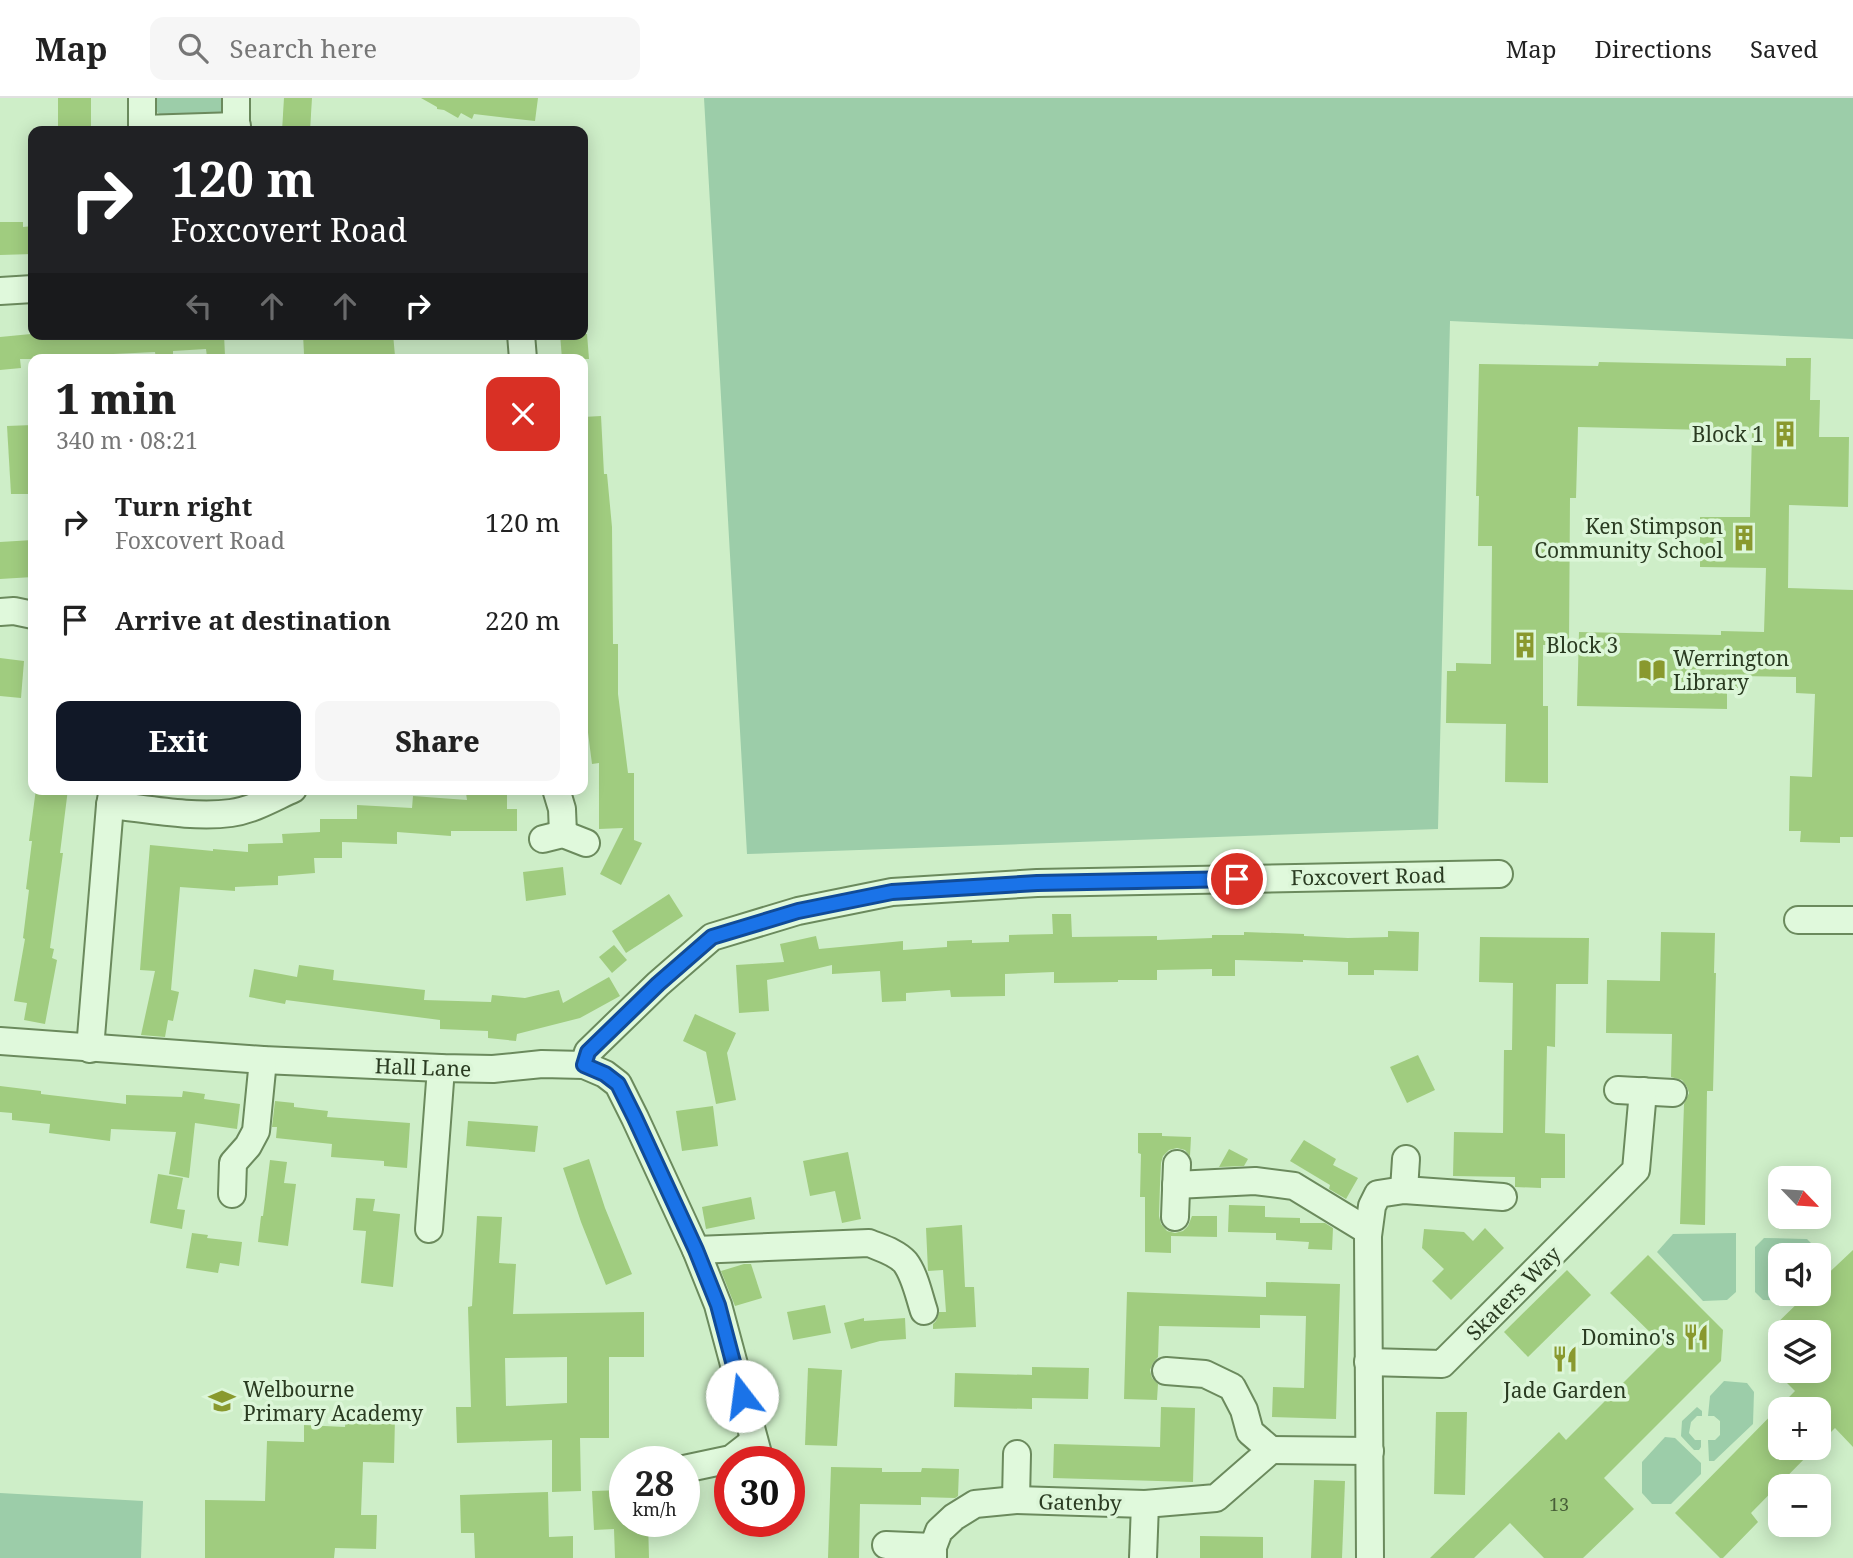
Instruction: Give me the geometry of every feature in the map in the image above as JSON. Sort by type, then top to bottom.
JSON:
[{"type":"street","points":[[142,98],[142,126]]},
{"type":"street","points":[[236,98],[237,126]]},
{"type":"street","points":[[0,291],[28,289]]},
{"type":"street","points":[[0,612],[28,614]]},
{"type":"street","points":[[90,1049],[112,797],[199,813],[232,813],[257,806],[280,795]]},
{"type":"street","points":[[558,795],[562,809],[564,839]]},
{"type":"street","name":"Foxcovert Road","points":[[584,1065],[588,1052],[658,984],[712,937],[798,911],[892,892],[1024,884],[1499,873]]},
{"type":"street","points":[[1798,920],[1853,920]]},
{"type":"street","name":"Hall Lane","points":[[0,1041],[263,1060],[441,1068],[584,1065]]},
{"type":"street","points":[[232,1194],[233,1163],[248,1146],[256,1131],[263,1060]]},
{"type":"street","points":[[584,1065],[605,1074],[618,1084],[696,1250],[718,1305],[756,1446]]},
{"type":"street","points":[[429,1229],[441,1068]]},
{"type":"street","name":"Skaters Way","points":[[1368,1363],[1442,1364],[1636,1170],[1630,1091],[1673,1093]]},
{"type":"street","points":[[1370,1558],[1368,1231],[1372,1206],[1391,1192],[1406,1159]]},
{"type":"street","points":[[1175,1217],[1177,1175],[1294,1186],[1368,1231]]},
{"type":"street","points":[[1391,1192],[1503,1197]]},
{"type":"street","points":[[696,1250],[869,1243],[904,1261],[925,1311]]},
{"type":"street","points":[[1166,1371],[1205,1374],[1232,1387],[1244,1410],[1250,1432],[1271,1450],[1370,1451]]},
{"type":"street","name":"Gatenby","points":[[886,1545],[933,1552],[939,1531],[954,1517],[975,1504],[1016,1500],[1145,1504],[1216,1498],[1271,1450]]},
{"type":"street","name":"Gatenby","points":[[1016,1500],[1017,1454]]},
{"type":"street","name":"Gatenby","points":[[1143,1558],[1145,1504]]},
{"type":"green space","points":[[149,98],[231,98],[226,110],[221,114],[164,117],[154,110]]},
{"type":"green space","points":[[704,98],[1853,98],[1853,339],[1450,321],[1438,829],[747,854]]},
{"type":"green space","points":[[1736,1233],[1736,1292],[1727,1300],[1703,1301],[1657,1252],[1673,1234]]},
{"type":"green space","points":[[1764,1238],[1807,1239],[1811,1243],[1768,1243],[1768,1300],[1763,1300],[1755,1292],[1755,1247]]},
{"type":"green space","points":[[1724,1381],[1747,1383],[1754,1392],[1753,1424],[1714,1461],[1709,1461],[1708,1440],[1715,1440],[1720,1435],[1720,1421],[1714,1416],[1708,1416],[1710,1396]]},
{"type":"green space","points":[[1697,1407],[1702,1411],[1702,1416],[1697,1416],[1691,1422],[1689,1433],[1695,1440],[1701,1440],[1701,1447],[1694,1450],[1681,1436],[1682,1421]]},
{"type":"green space","points":[[1665,1437],[1675,1438],[1701,1463],[1701,1474],[1671,1504],[1652,1504],[1642,1493],[1642,1462]]},
{"type":"green space","points":[[0,1493],[143,1501],[141,1558],[0,1558]]},
{"type":"building","points":[[58,98],[91,98],[91,126],[58,126]]},
{"type":"building","points":[[284,98],[312,98],[310,126],[282,126]]},
{"type":"building","points":[[421,98],[538,98],[535,121],[474,114],[472,119],[461,113],[458,118]]},
{"type":"building","points":[[0,222],[23,222],[23,227],[28,226],[28,254],[0,255]]},
{"type":"building","points":[[28,334],[28,340],[224,340],[225,354],[207,354],[206,349],[173,351],[173,354],[28,354],[28,359],[20,359],[21,368],[0,370],[0,337]]},
{"type":"building","points":[[303,340],[394,340],[395,354],[315,354],[304,354]]},
{"type":"building","points":[[560,340],[587,340],[589,359],[588,354],[562,354]]},
{"type":"building","points":[[1786,358],[1811,358],[1810,400],[1820,400],[1819,437],[1849,437],[1848,507],[1789,505],[1788,588],[1853,590],[1853,837],[1840,837],[1840,843],[1800,842],[1801,831],[1789,831],[1790,776],[1812,777],[1815,694],[1796,693],[1796,677],[1742,676],[1742,688],[1727,688],[1727,709],[1577,706],[1579,632],[1721,635],[1721,631],[1764,632],[1766,568],[1700,567],[1700,517],[1750,517],[1752,431],[1578,427],[1576,498],[1570,498],[1569,645],[1543,645],[1543,706],[1548,706],[1548,783],[1505,782],[1506,724],[1446,723],[1447,671],[1456,671],[1456,663],[1491,664],[1492,546],[1478,546],[1479,496],[1476,496],[1479,364],[1598,366],[1599,362],[1786,366]]},
{"type":"building","points":[[601,416],[604,474],[607,474],[612,527],[613,644],[618,644],[618,694],[628,773],[634,773],[634,840],[642,843],[621,885],[600,874],[623,828],[599,829],[599,763],[592,764],[588,733],[588,417]]},
{"type":"building","points":[[28,425],[28,494],[11,494],[7,426]]},
{"type":"building","points":[[28,540],[28,577],[0,579],[0,542]]},
{"type":"building","points":[[0,658],[24,661],[21,698],[0,696]]},
{"type":"building","points":[[35,795],[67,795],[60,853],[63,853],[50,948],[54,949],[52,958],[57,960],[45,1024],[24,1020],[27,1003],[14,1001],[25,939],[29,890],[26,889],[32,841],[29,841]]},
{"type":"building","points":[[466,795],[507,795],[507,809],[517,809],[517,831],[451,831],[451,836],[397,832],[397,844],[342,842],[342,858],[314,858],[315,873],[278,876],[278,885],[235,887],[235,891],[180,887],[171,990],[179,992],[173,1021],[168,1020],[165,1037],[141,1035],[155,971],[140,970],[150,845],[248,852],[248,844],[283,843],[282,834],[320,832],[320,819],[357,819],[357,805],[412,808],[413,796],[467,800]]},
{"type":"building","points":[[563,867],[566,895],[526,901],[523,872]]},
{"type":"building","points":[[669,894],[683,916],[626,953],[612,931]]},
{"type":"building","points":[[1052,914],[1071,914],[1072,937],[1157,936],[1157,940],[1212,938],[1212,935],[1244,935],[1244,932],[1348,938],[1388,937],[1388,931],[1419,932],[1418,971],[1374,970],[1374,975],[1348,975],[1348,962],[1235,960],[1235,976],[1212,976],[1212,969],[1157,970],[1157,980],[1054,983],[1054,972],[1005,974],[1005,996],[951,997],[950,990],[906,993],[906,1001],[882,1002],[880,971],[832,974],[832,965],[767,980],[769,1011],[739,1013],[736,965],[784,962],[780,944],[816,936],[819,949],[903,941],[903,950],[947,947],[947,941],[1009,942],[1009,935],[1053,934]]},
{"type":"building","points":[[1661,932],[1715,933],[1713,1091],[1707,1091],[1705,1225],[1680,1224],[1684,1104],[1689,1093],[1682,1080],[1671,1077],[1672,1034],[1606,1033],[1607,980],[1660,981]]},
{"type":"building","points":[[1480,937],[1589,938],[1588,984],[1556,984],[1555,1047],[1547,1046],[1545,1133],[1565,1134],[1565,1178],[1541,1178],[1541,1188],[1515,1187],[1515,1177],[1453,1176],[1454,1132],[1503,1133],[1504,1050],[1512,1050],[1513,983],[1479,982]]},
{"type":"building","points":[[614,945],[627,960],[612,973],[599,957]]},
{"type":"building","points":[[299,965],[334,970],[333,980],[425,990],[424,1000],[491,1002],[492,995],[525,998],[559,990],[563,1003],[609,977],[620,996],[580,1018],[517,1034],[516,1041],[488,1038],[488,1031],[440,1029],[440,1020],[286,1000],[285,1004],[249,997],[254,969],[297,977]]},
{"type":"building","points":[[695,1014],[736,1033],[727,1053],[736,1100],[716,1104],[706,1052],[683,1041]]},
{"type":"building","points":[[1418,1055],[1435,1090],[1407,1103],[1390,1067]]},
{"type":"building","points":[[0,1086],[41,1091],[41,1094],[126,1104],[126,1095],[182,1097],[183,1091],[205,1094],[204,1099],[240,1104],[237,1129],[195,1123],[189,1178],[169,1174],[176,1132],[111,1129],[110,1141],[49,1133],[50,1124],[12,1120],[12,1113],[0,1112]]},
{"type":"building","points":[[275,1101],[294,1103],[294,1107],[328,1111],[327,1117],[410,1123],[407,1168],[384,1166],[384,1161],[331,1157],[332,1144],[276,1138],[277,1127],[272,1127]]},
{"type":"building","points":[[713,1106],[718,1146],[682,1151],[676,1111]]},
{"type":"building","points":[[468,1121],[538,1126],[535,1152],[466,1146]]},
{"type":"building","points":[[1138,1133],[1191,1137],[1190,1156],[1185,1150],[1177,1148],[1169,1150],[1163,1156],[1159,1216],[1161,1224],[1167,1231],[1175,1233],[1188,1226],[1192,1216],[1217,1216],[1217,1237],[1171,1236],[1171,1253],[1145,1252],[1145,1197],[1140,1197],[1141,1154],[1138,1153]]},
{"type":"building","points":[[1304,1140],[1336,1159],[1333,1165],[1358,1178],[1346,1199],[1329,1189],[1330,1185],[1290,1161]]},
{"type":"building","points":[[1229,1149],[1248,1159],[1244,1166],[1219,1167]]},
{"type":"building","points":[[848,1152],[861,1219],[842,1223],[835,1191],[810,1196],[803,1161]]},
{"type":"building","points":[[589,1159],[605,1208],[632,1274],[606,1285],[563,1168]]},
{"type":"building","points":[[270,1160],[287,1162],[284,1183],[296,1184],[288,1246],[258,1242]]},
{"type":"building","points":[[158,1174],[183,1178],[177,1209],[185,1210],[182,1229],[150,1223]]},
{"type":"building","points":[[751,1197],[755,1219],[706,1229],[702,1207]]},
{"type":"building","points":[[356,1198],[375,1199],[373,1211],[400,1214],[393,1287],[361,1283],[366,1231],[353,1230]]},
{"type":"building","points":[[1229,1205],[1265,1206],[1265,1217],[1300,1218],[1300,1223],[1325,1223],[1333,1228],[1332,1250],[1308,1249],[1309,1242],[1276,1240],[1276,1233],[1228,1232]]},
{"type":"building","points":[[477,1216],[502,1217],[499,1263],[516,1264],[513,1314],[644,1312],[644,1357],[609,1357],[609,1438],[580,1438],[581,1491],[552,1492],[552,1440],[457,1443],[456,1407],[471,1407],[468,1307],[472,1306]],"holes":[[[567,1357],[567,1403],[506,1406],[505,1358]]]},
{"type":"building","points":[[962,1225],[965,1287],[974,1287],[976,1327],[933,1329],[939,1312],[946,1312],[943,1270],[928,1271],[926,1228]]},
{"type":"building","points":[[1485,1228],[1504,1248],[1451,1300],[1432,1281],[1444,1269],[1422,1248],[1424,1229],[1464,1232],[1473,1241]]},
{"type":"building","points":[[192,1233],[208,1235],[207,1238],[242,1242],[239,1266],[220,1263],[218,1273],[186,1268]]},
{"type":"building","points":[[1853,1250],[1853,1447],[1835,1428],[1831,1432],[1831,1397],[1789,1397],[1795,1391],[1787,1383],[1831,1383],[1831,1320],[1780,1320],[1795,1306],[1831,1306],[1831,1271]]},
{"type":"building","points":[[1648,1255],[1723,1330],[1721,1361],[1604,1478],[1634,1509],[1583,1558],[1544,1558],[1510,1523],[1474,1558],[1430,1558],[1559,1432],[1566,1440],[1662,1344],[1610,1293]]},
{"type":"building","points":[[751,1264],[762,1298],[735,1306],[721,1271]]},
{"type":"building","points":[[1567,1270],[1591,1295],[1528,1357],[1504,1332]]},
{"type":"building","points":[[1266,1282],[1340,1284],[1336,1419],[1272,1417],[1273,1387],[1304,1388],[1306,1316],[1260,1315],[1260,1328],[1159,1326],[1158,1357],[1150,1370],[1152,1378],[1158,1384],[1157,1400],[1124,1399],[1127,1292],[1266,1297]]},
{"type":"building","points":[[825,1305],[831,1333],[793,1340],[787,1312]]},
{"type":"building","points":[[864,1318],[864,1321],[905,1318],[906,1339],[880,1341],[851,1349],[844,1323]]},
{"type":"building","points":[[1032,1367],[1089,1368],[1088,1399],[1032,1398],[1032,1409],[954,1407],[955,1373],[1032,1375]]},
{"type":"building","points":[[808,1368],[842,1370],[837,1446],[805,1445]]},
{"type":"building","points":[[1161,1407],[1195,1408],[1193,1482],[1053,1478],[1054,1444],[1160,1447]]},
{"type":"building","points":[[1436,1412],[1467,1412],[1465,1495],[1434,1494]]},
{"type":"building","points":[[346,1416],[395,1417],[394,1463],[363,1462],[361,1515],[377,1515],[376,1549],[335,1548],[334,1558],[205,1558],[205,1500],[265,1501],[267,1441],[304,1442],[304,1425],[345,1427]]},
{"type":"building","points":[[1768,1418],[1768,1460],[1803,1460],[1789,1474],[1768,1474],[1768,1496],[1751,1513],[1758,1522],[1723,1558],[1675,1513]]},
{"type":"building","points":[[831,1467],[882,1468],[882,1472],[921,1472],[922,1468],[959,1469],[958,1496],[921,1497],[921,1505],[860,1504],[859,1558],[828,1558]]},
{"type":"building","points":[[1314,1480],[1345,1481],[1342,1558],[1311,1558]]},
{"type":"building","points":[[609,1490],[609,1529],[594,1530],[592,1491]]},
{"type":"building","points":[[548,1492],[549,1537],[573,1536],[573,1558],[475,1558],[474,1533],[461,1533],[460,1495]]},
{"type":"building","points":[[1200,1536],[1263,1537],[1263,1558],[1200,1558]]},
{"type":"building","points":[[614,1537],[648,1537],[649,1558],[615,1558]]},
{"type":"place","name":"Block 1","points":[[1785,434]]},
{"type":"place","name":"Ken Stimpson Community School","points":[[1744,538]]},
{"type":"place","name":"Block 3","points":[[1525,645]]},
{"type":"place","name":"Werrington Library","points":[[1652,670]]},
{"type":"place","name":"Domino's","points":[[1696,1337]]},
{"type":"place","name":"Jade Garden","points":[[1565,1359]]},
{"type":"place","name":"Welbourne Primary Academy","points":[[222,1401]]},
{"type":"route","points":[[742,1396],[718,1305],[696,1250],[618,1084],[605,1074],[584,1065],[588,1052],[658,984],[712,937],[798,911],[892,892],[1037,883],[1237,879]]}]
